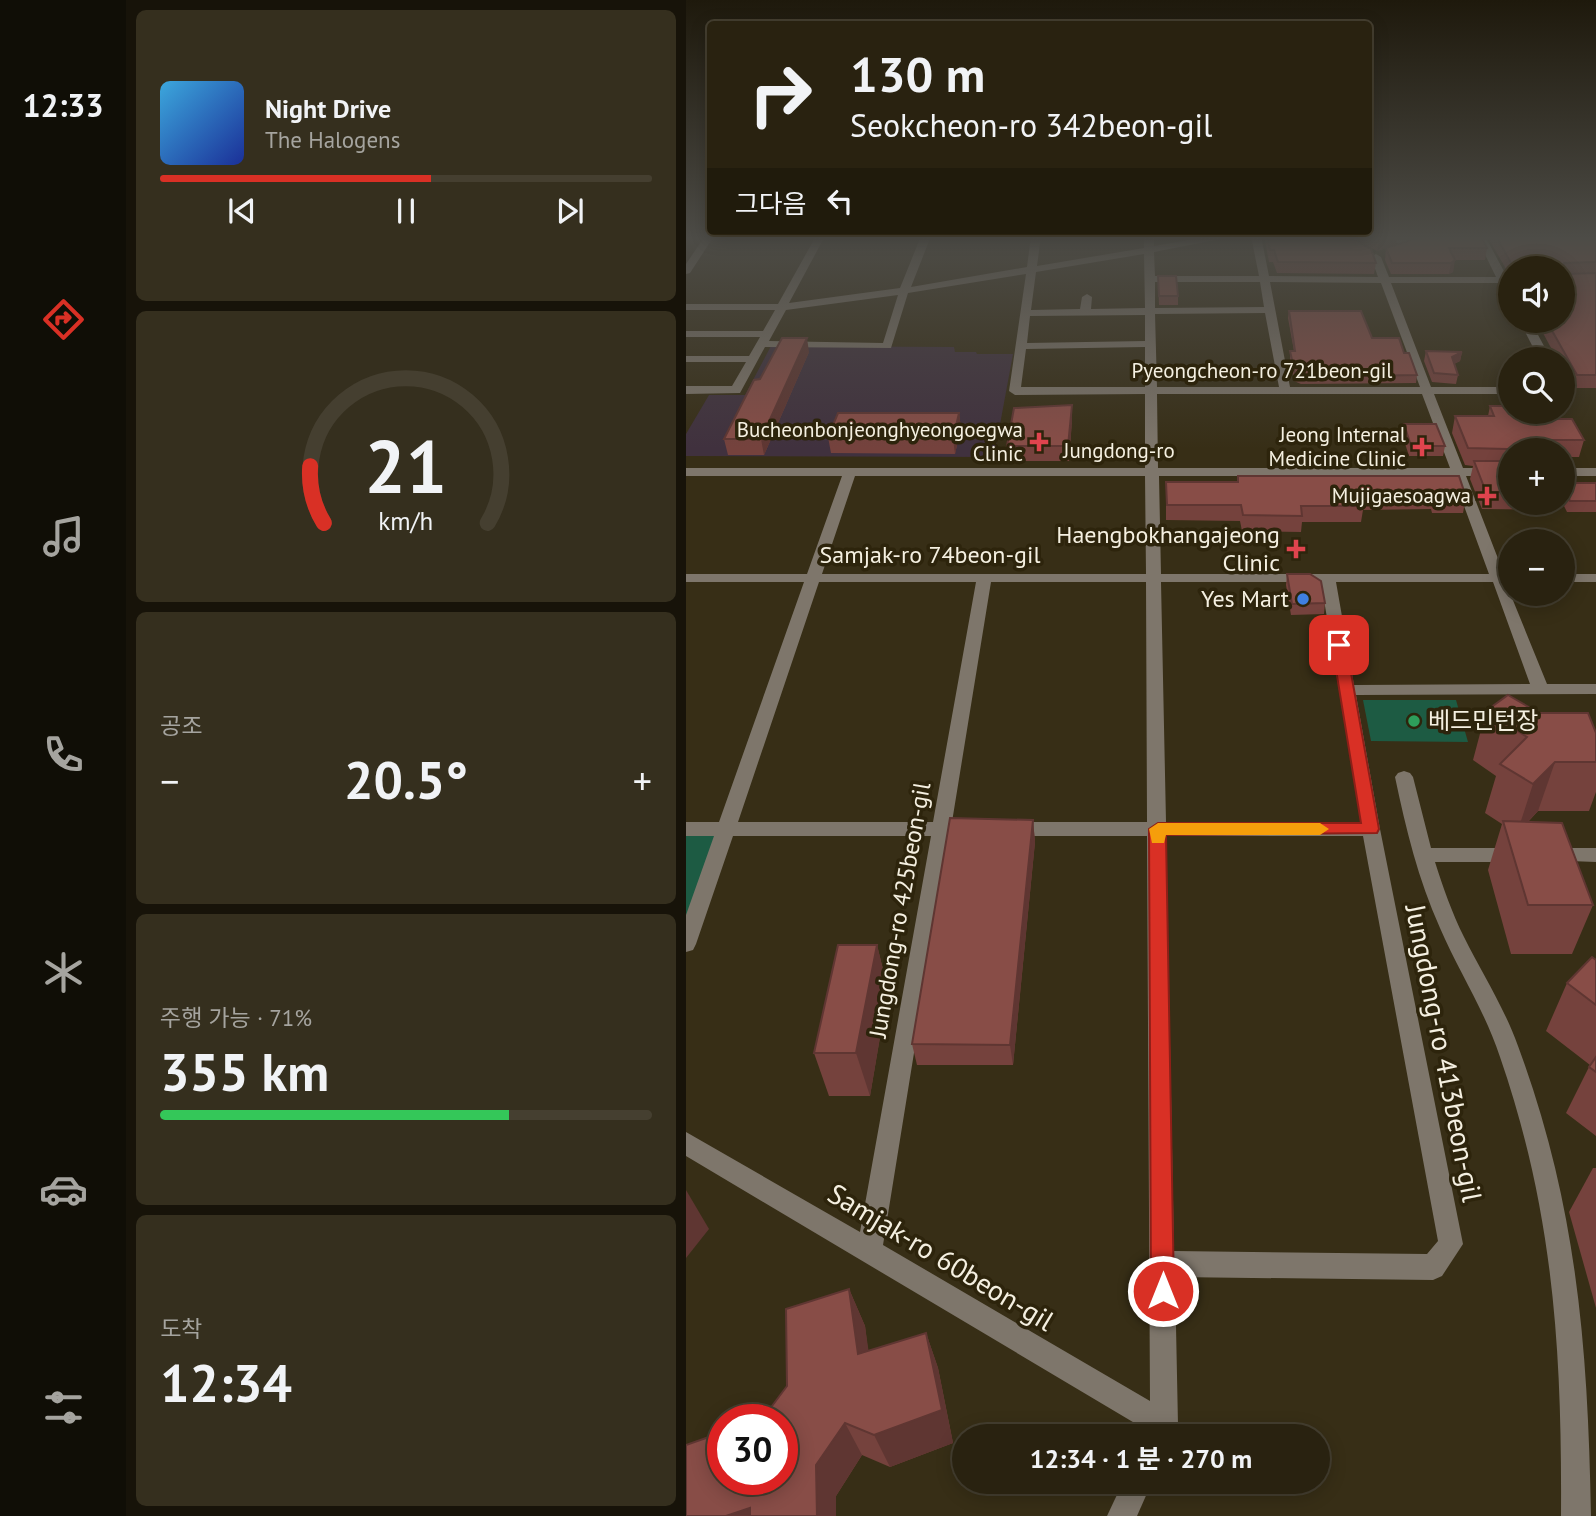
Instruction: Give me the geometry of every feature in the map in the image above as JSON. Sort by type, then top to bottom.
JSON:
[{"type":"street","points":[[686,307],[782,307],[736,390],[686,390]]},
{"type":"street","points":[[686,334],[820,345],[887,345],[899,307]]},
{"type":"street","points":[[1027,307],[1021,345],[1151,344]]},
{"type":"street","points":[[1089,307],[1090,312]]},
{"type":"street","points":[[1150,307],[1163,1264],[1161,1424]]},
{"type":"street","points":[[1269,307],[1285,390]]},
{"type":"street","points":[[1395,307],[1458,472],[1498,564]]},
{"type":"street","points":[[1026,313],[1270,310]]},
{"type":"street","name":"Pyeongcheon-ro 721beon-gil","points":[[1021,345],[1015,391],[1498,390]]},
{"type":"street","points":[[686,359],[752,359]]},
{"type":"street","name":"Jungdong-ro","points":[[686,472],[1498,472]]},
{"type":"street","points":[[686,944],[850,472]]},
{"type":"street","points":[[1575,472],[1596,472]]},
{"type":"street","name":"Samjak-ro 74beon-gil","points":[[686,578],[1498,578]]},
{"type":"street","name":"Jungdong-ro 425beon-gil","points":[[869,1251],[984,578]]},
{"type":"street","name":"Jungdong-ro 413beon-gil","points":[[1163,1264],[1433,1267],[1451,1244],[1371,829],[1328,578]]},
{"type":"street","points":[[1575,579],[1596,579]]},
{"type":"street","points":[[1513,606],[1541,690]]},
{"type":"street","points":[[1347,690],[1596,689]]},
{"type":"street","points":[[1404,777],[1422,855],[1449,926],[1492,1008],[1531,1115],[1551,1196],[1565,1297],[1576,1445],[1576,1516]]},
{"type":"street","points":[[686,829],[1371,829]]},
{"type":"street","points":[[1422,855],[1596,855]]},
{"type":"street","name":"Samjak-ro 60beon-gil","points":[[686,1143],[869,1251],[1150,1424]]},
{"type":"street","points":[[1122,1516],[1132,1494]]},
{"type":"shaded area","points":[[771,346],[954,347],[955,352],[1013,354],[994,457],[686,456],[686,434],[709,395],[745,395]]},
{"type":"green space","name":"베드민턴장","points":[[1363,700],[1456,700],[1468,742],[1371,741]]},
{"type":"green space","points":[[686,829],[726,830],[686,944]]},
{"type":"building","points":[[1575,307],[1596,307],[1596,375],[1577,375],[1575,347],[1561,347],[1553,333],[1575,333]]},
{"type":"building","points":[[1289,311],[1361,311],[1372,338],[1399,338],[1404,353],[1409,353],[1417,375],[1302,377],[1295,373],[1290,351],[1295,351]]},
{"type":"building","points":[[782,338],[807,338],[761,439],[724,439],[754,380],[760,379]]},
{"type":"building","points":[[1426,351],[1462,352],[1452,357],[1458,375],[1434,373]]},
{"type":"building","points":[[1072,405],[1068,446],[1007,446],[1014,408]]},
{"type":"building","points":[[1490,406],[1498,406],[1498,424],[1575,424],[1584,440],[1498,438],[1498,449],[1468,448],[1455,416],[1494,416]]},
{"type":"building","points":[[838,413],[959,413],[953,439],[828,437]]},
{"type":"building","points":[[1404,424],[1436,424],[1445,446],[1411,446]]},
{"type":"building","points":[[1474,461],[1498,461],[1498,492],[1486,492]]},
{"type":"building","points":[[1238,476],[1459,476],[1466,497],[1435,497],[1434,494],[1362,495],[1364,506],[1301,506],[1302,516],[1243,515],[1241,505],[1167,505],[1166,482],[1238,482]]},
{"type":"building","points":[[1575,483],[1596,483],[1596,501],[1575,501]]},
{"type":"building","points":[[1287,574],[1310,574],[1321,581],[1325,603],[1292,604]]},
{"type":"building","points":[[1508,695],[1539,713],[1588,713],[1596,733],[1596,762],[1555,762],[1533,784],[1500,764],[1527,737],[1486,711]]},
{"type":"building","points":[[950,818],[1033,820],[1010,1045],[912,1044]]},
{"type":"building","points":[[1503,821],[1562,823],[1593,905],[1528,905]]},
{"type":"building","points":[[838,945],[877,945],[856,1053],[814,1053]]},
{"type":"building","points":[[1592,957],[1596,960],[1596,1005],[1567,983]]},
{"type":"building","points":[[1596,1057],[1596,1072],[1589,1067]]},
{"type":"building","points":[[849,1289],[858,1354],[926,1333],[942,1410],[874,1435],[845,1423],[816,1465],[817,1516],[750,1516],[750,1508],[726,1516],[686,1516],[686,1445],[707,1438],[707,1495],[798,1495],[798,1404],[774,1404],[787,1386],[786,1309]]},
{"type":"slow traffic","points":[[1158,838],[1158,829],[1320,829]]},
{"type":"place","name":"Bucheonbonjeonghyeongoegwa Clinic","points":[[1039,442]]},
{"type":"place","name":"Jeong Internal Medicine Clinic","points":[[1422,447]]},
{"type":"place","name":"Mujigaesoagwa","points":[[1487,496]]},
{"type":"place","name":"Haengbokhangajeong Clinic","points":[[1296,549]]},
{"type":"place","name":"Yes Mart","points":[[1303,599]]},
{"type":"place","name":"베드민턴장","points":[[1414,721]]},
{"type":"route","points":[[1163,1291],[1158,829],[1371,829],[1339,645]]}]
